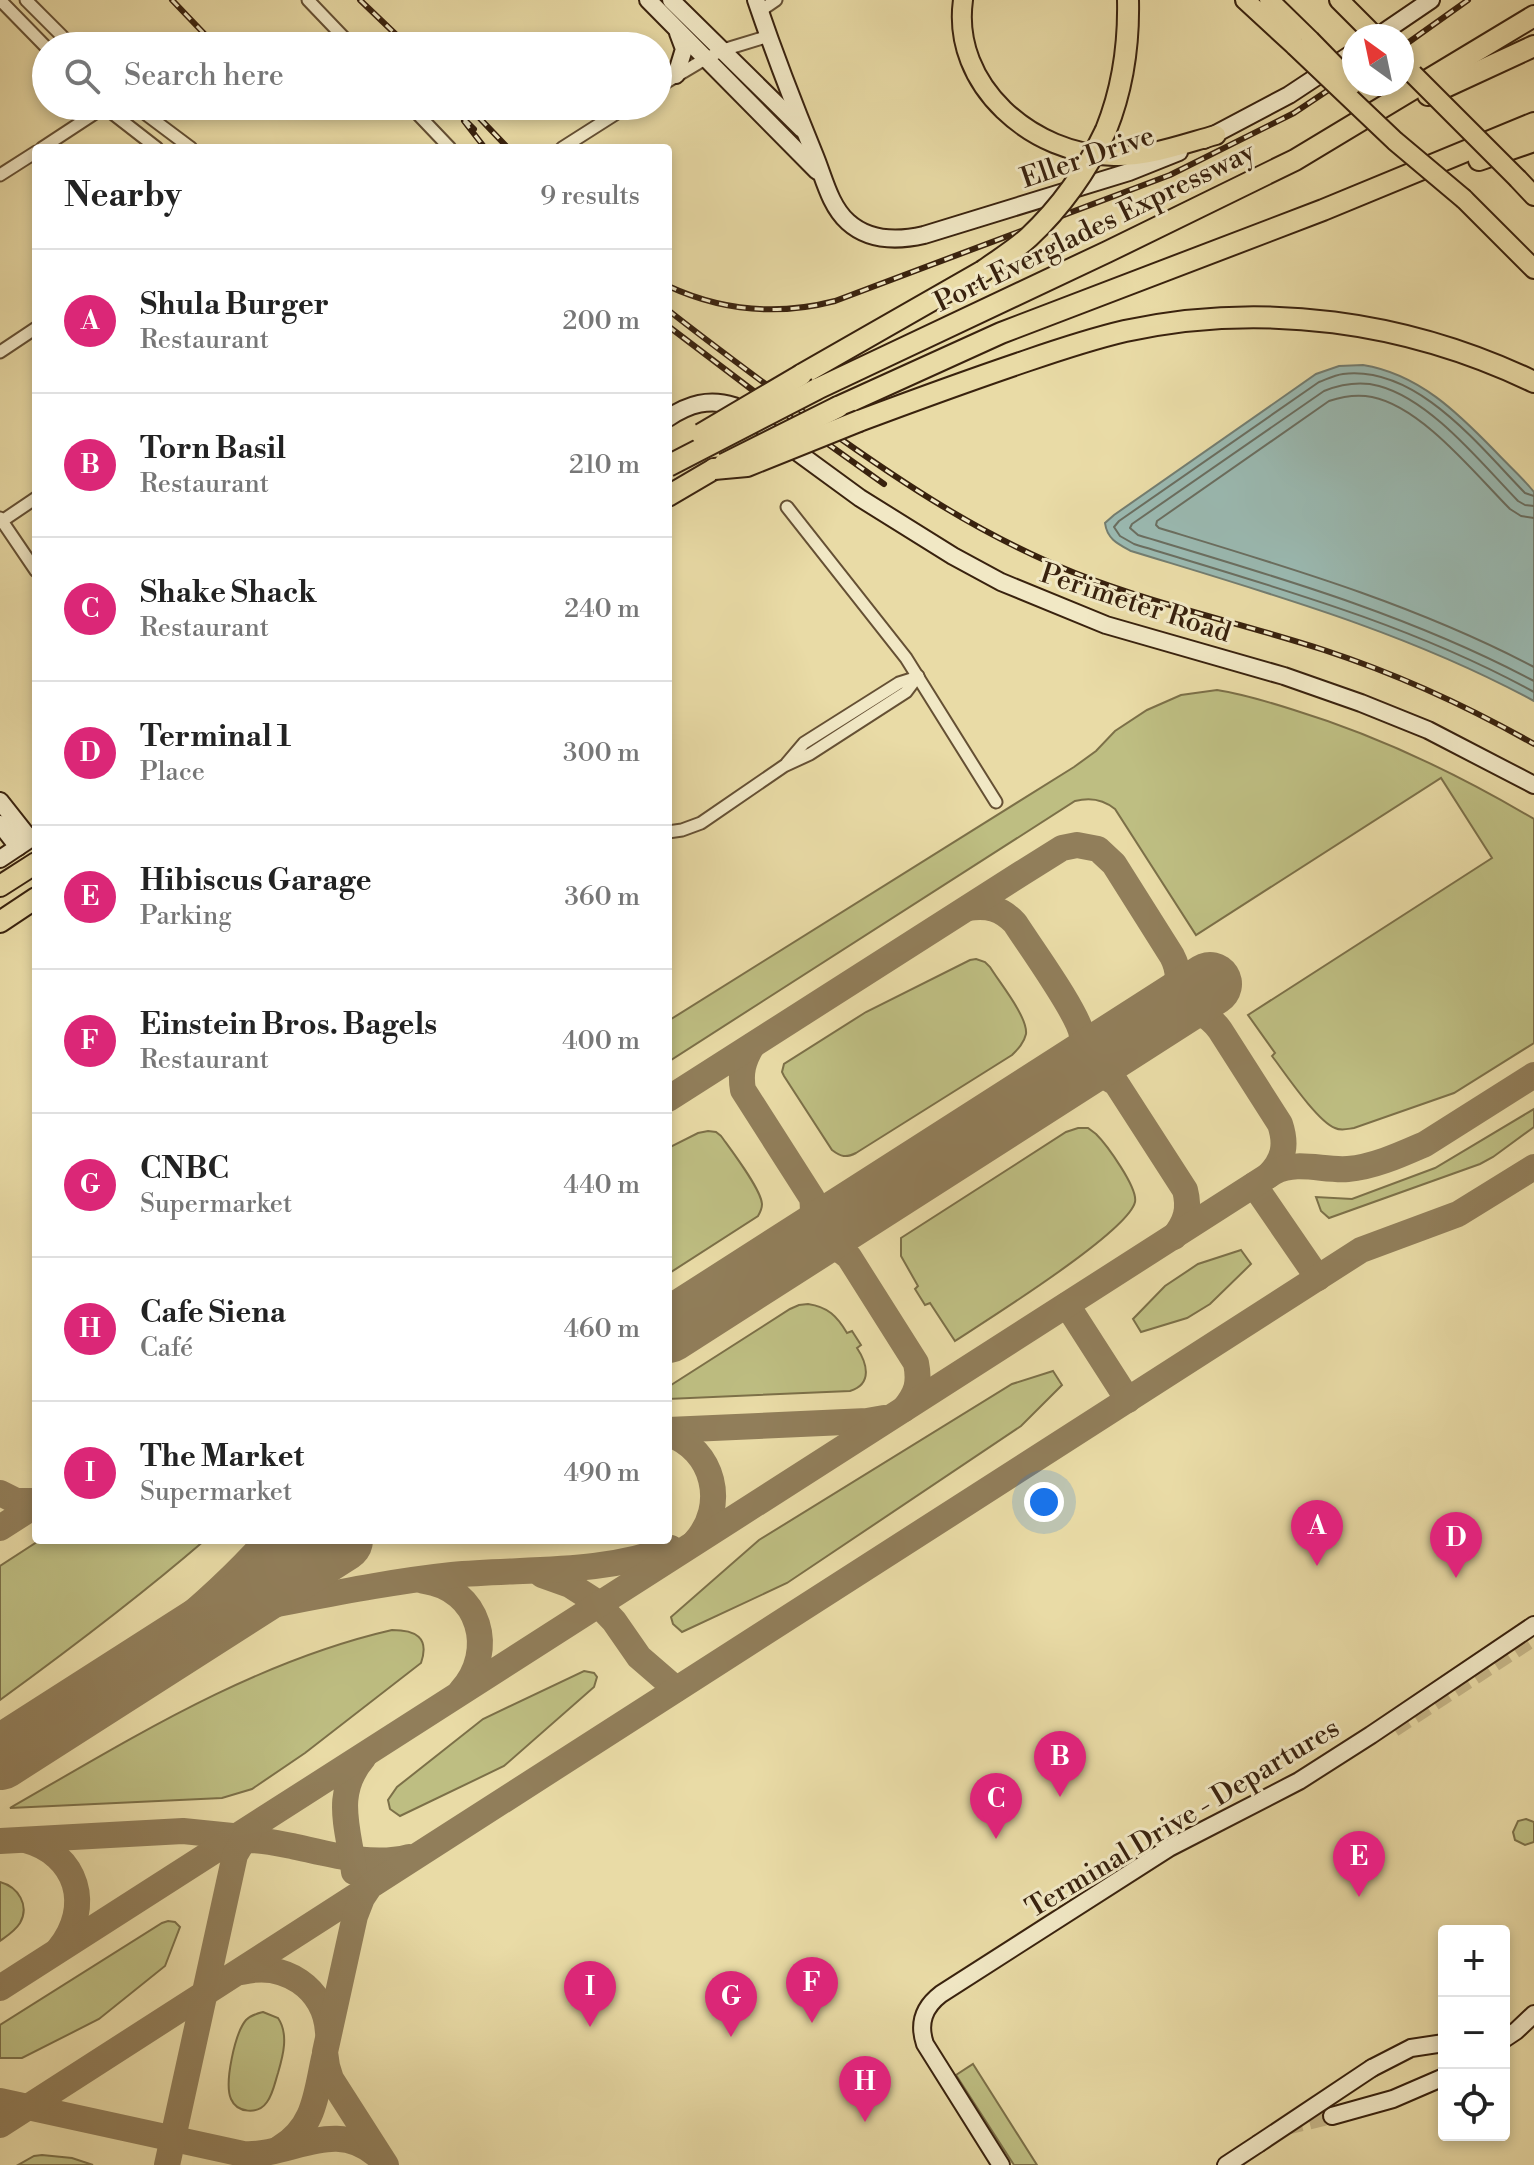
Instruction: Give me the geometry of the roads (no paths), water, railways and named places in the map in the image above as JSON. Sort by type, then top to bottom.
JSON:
[{"type":"highway","points":[[672,452],[983,271],[1027,239],[1065,198],[1106,130],[1125,67],[1128,0]]},
{"type":"highway","name":"Port Everglades Expressway","points":[[672,464],[817,389],[1295,160],[1534,16]]},
{"type":"highway","points":[[1295,160],[1369,126],[1452,82],[1534,46]]},
{"type":"highway","name":"Port Everglades Expressway","points":[[672,494],[714,469],[935,362],[1031,321],[1323,210],[1534,123]]},
{"type":"highway","points":[[1323,210],[1534,141]]},
{"type":"highway","points":[[714,469],[747,466],[951,387],[1089,341],[1160,325],[1232,318],[1316,320],[1387,331],[1445,346],[1534,382]]},
{"type":"highway","points":[[0,886],[32,866]]},
{"type":"highway","points":[[0,922],[32,901]]},
{"type":"main road","points":[[963,0],[961,16],[964,38],[979,79],[1005,112],[1045,139],[1083,153],[1126,156],[1154,152],[1216,135]]},
{"type":"main road","points":[[1245,0],[1303,43],[1534,269]]},
{"type":"main road","points":[[1269,0],[1303,43]]},
{"type":"main road","points":[[1345,5],[1365,24]]},
{"type":"main road","points":[[1414,75],[1534,196]]},
{"type":"street","points":[[26,0],[58,32]]},
{"type":"street","points":[[308,0],[339,32]]},
{"type":"street","points":[[648,0],[824,178]]},
{"type":"street","points":[[671,0],[806,133]]},
{"type":"street","points":[[776,0],[758,5],[824,178]]},
{"type":"street","points":[[1395,24],[1431,0]]},
{"type":"street","points":[[2,2],[32,33]]},
{"type":"street","points":[[675,28],[684,49],[676,75]]},
{"type":"street","points":[[672,78],[723,50],[769,36]]},
{"type":"street","name":"Eller Drive","points":[[824,178],[843,217],[865,233],[885,238],[913,238],[1129,172],[1216,135],[1289,95],[1342,60]]},
{"type":"street","points":[[48,144],[83,120]]},
{"type":"street","points":[[122,120],[152,144]]},
{"type":"street","points":[[154,120],[186,144]]},
{"type":"street","points":[[423,120],[446,144]]},
{"type":"street","points":[[568,144],[606,120]]},
{"type":"street","points":[[0,175],[32,155]]},
{"type":"street","points":[[0,352],[32,331]]},
{"type":"street","name":"Perimeter Road","points":[[672,416],[704,402],[720,402],[741,410],[860,498],[1001,582],[1106,625],[1284,676],[1361,703],[1428,730],[1534,785]]},
{"type":"street","points":[[32,501],[1,520],[32,565]]},
{"type":"street","points":[[787,507],[918,676],[996,802]]},
{"type":"street","points":[[672,831],[701,823],[784,766],[810,754],[906,692],[918,676]]},
{"type":"street","points":[[0,801],[28,841]]},
{"type":"street","points":[[0,824],[28,841]]},
{"type":"street","points":[[0,859],[28,841]]},
{"type":"street","name":"Terminal Drive - Departures","points":[[1001,2165],[925,2044],[922,2021],[931,2003],[1169,1848],[1299,1781],[1534,1625]]},
{"type":"street","points":[[1510,2022],[1534,2011]]},
{"type":"street","points":[[1510,2035],[1534,2011]]},
{"type":"street","points":[[1226,2165],[1372,2068],[1411,2048],[1438,2044]]},
{"type":"street","points":[[1332,2116],[1393,2099],[1438,2080]]},
{"type":"water","points":[[1363,365],[1402,377],[1436,397],[1467,423],[1534,492],[1534,701],[1486,676],[1387,634],[1131,551],[1108,533],[1105,523],[1114,515],[1316,374],[1339,366]]},
{"type":"tunnel","points":[[1394,1729],[1534,1638]]},
{"type":"tunnel","points":[[1286,2127],[1332,2116]]},
{"type":"railway","points":[[172,0],[203,32]]},
{"type":"railway","points":[[360,0],[393,32]]},
{"type":"railway","points":[[1414,38],[1468,0]]},
{"type":"railway","points":[[672,288],[709,301],[750,308],[792,308],[835,301],[1170,175],[1294,113],[1342,81]]},
{"type":"railway","points":[[465,120],[474,129]]},
{"type":"railway","points":[[481,120],[504,144]]},
{"type":"railway","points":[[464,121],[482,144]]},
{"type":"railway","points":[[672,313],[865,456],[966,520],[1038,557],[1106,584],[1378,669],[1457,704],[1534,744]]},
{"type":"railway","points":[[672,329],[884,484]]},
{"type":"place","name":"Shula Burger","points":[[1317,1566]]},
{"type":"place","name":"Terminal 1","points":[[1456,1578]]},
{"type":"place","name":"Torn Basil","points":[[1060,1797]]},
{"type":"place","name":"Shake Shack","points":[[996,1839]]},
{"type":"place","name":"Hibiscus Garage","points":[[1359,1897]]},
{"type":"place","name":"Einstein Bros. Bagels","points":[[812,2023]]},
{"type":"place","name":"The Market","points":[[590,2027]]},
{"type":"place","name":"CNBC","points":[[731,2037]]},
{"type":"place","name":"Cafe Siena","points":[[865,2122]]}]
